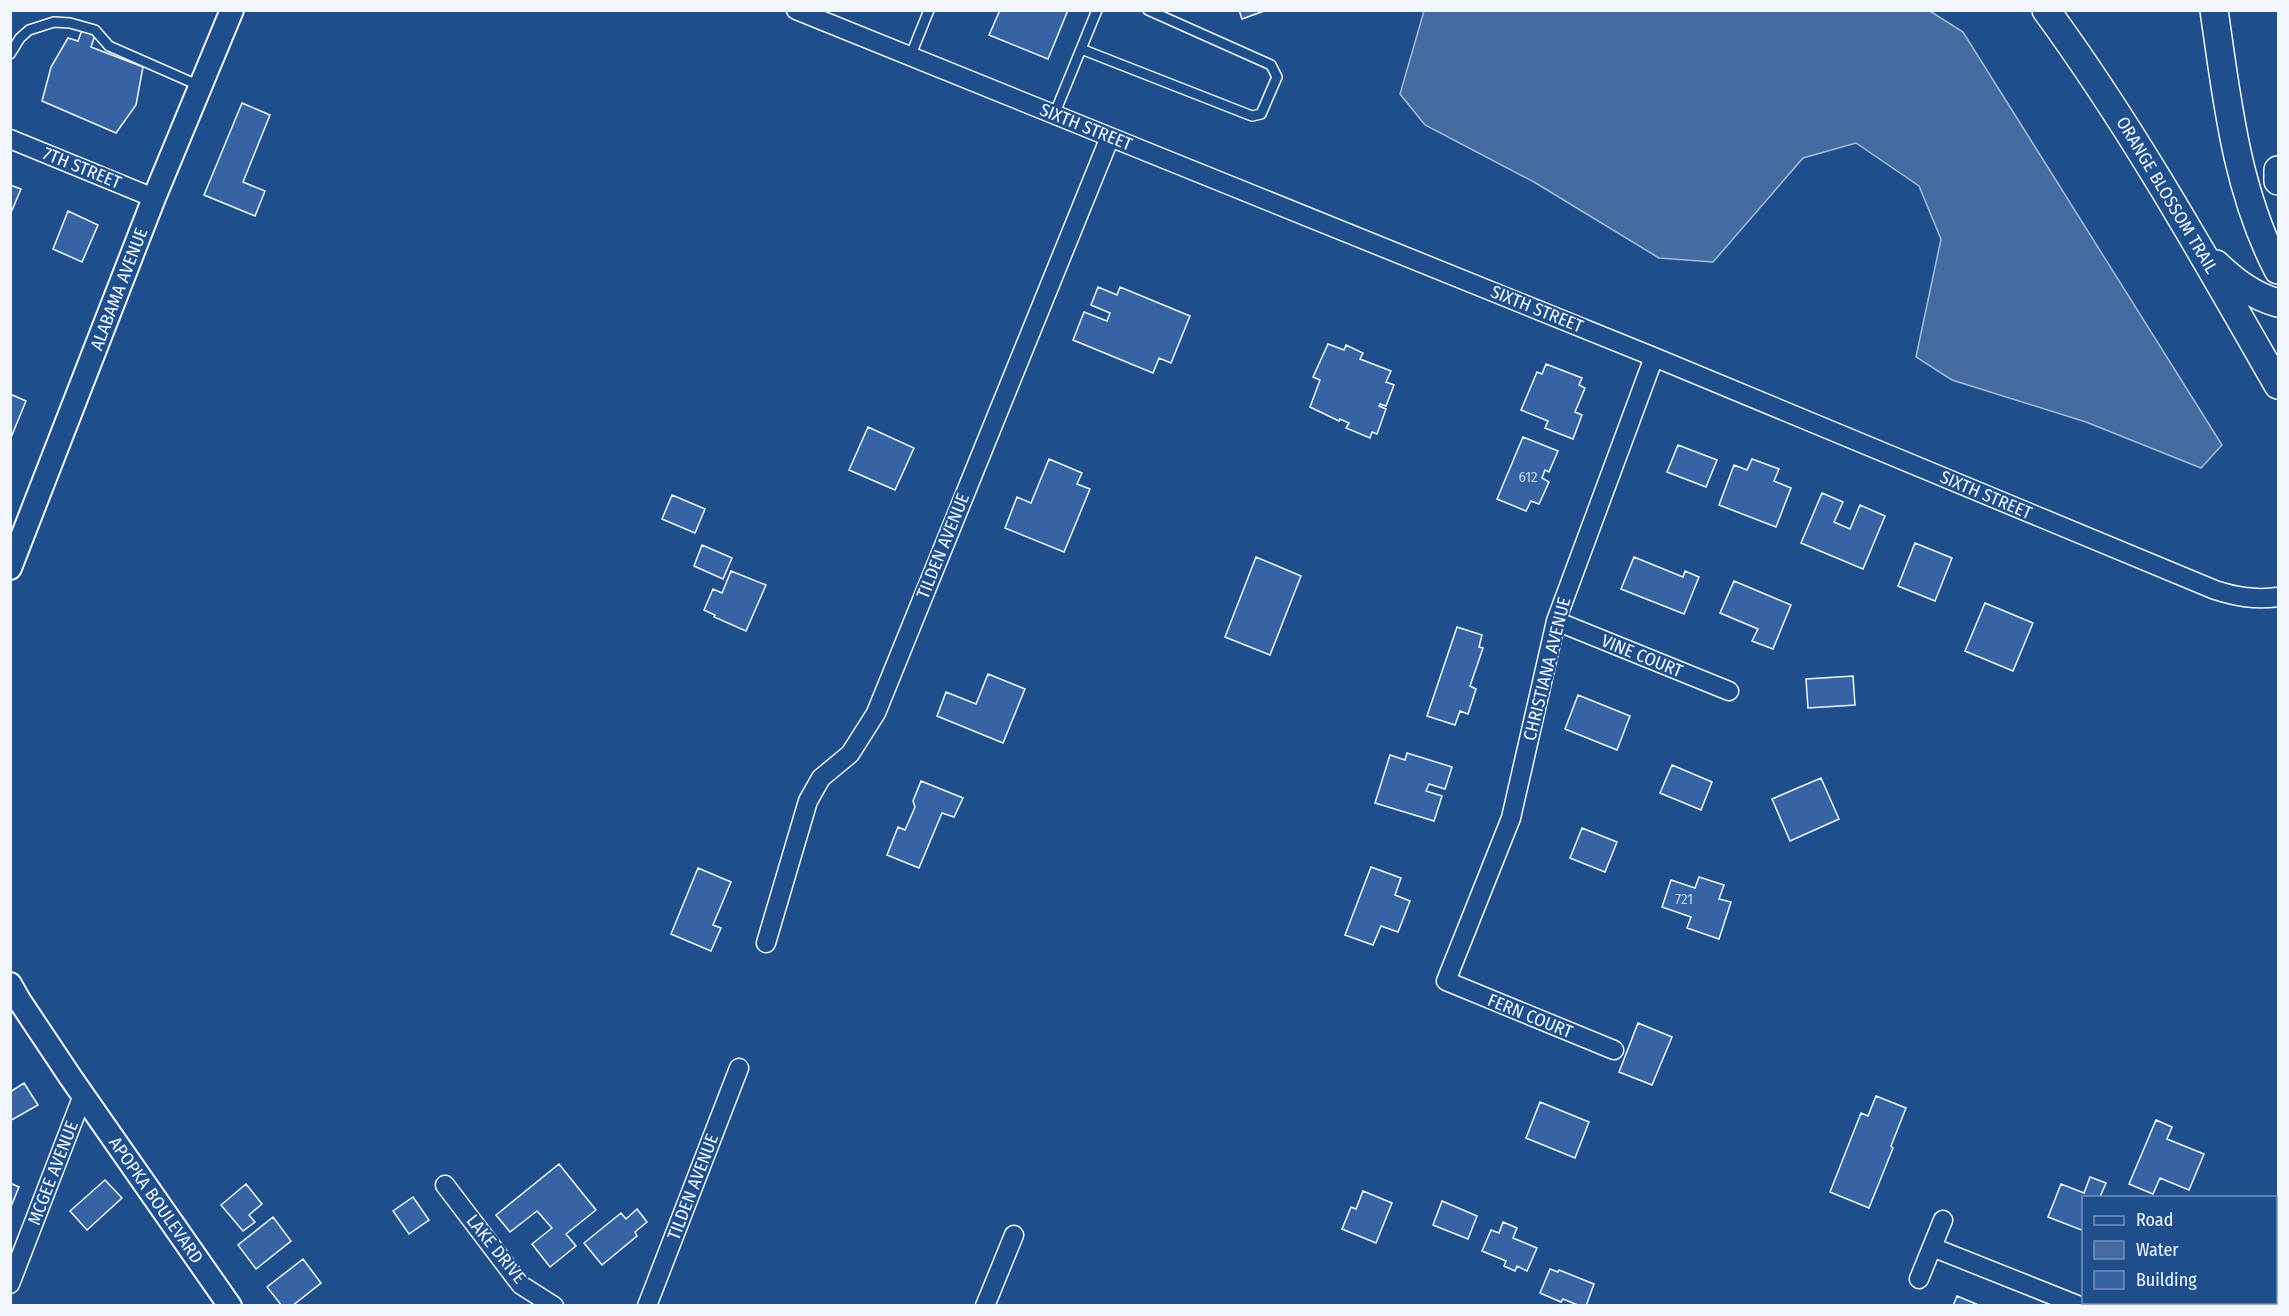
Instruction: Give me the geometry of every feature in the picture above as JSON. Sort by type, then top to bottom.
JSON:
[{"type":"main road","name":"ORANGE BLOSSOM TRAIL","points":[[2046,10],[2104,92],[2200,249],[2278,385]]},
{"type":"main road","points":[[2214,10],[2232,132],[2241,176],[2256,220],[2278,270]]},
{"type":"main road","points":[[2278,170],[2278,181]]},
{"type":"main road","points":[[2200,249],[2239,285],[2263,299],[2278,303]]},
{"type":"street","name":"ALABAMA AVENUE","points":[[10,568],[154,198],[232,10]]},
{"type":"street","name":"SIXTH STREET","points":[[796,10],[1654,357],[2215,590],[2249,598],[2278,597]]},
{"type":"street","name":"TILDEN AVENUE","points":[[766,943],[808,801],[821,778],[850,754],[876,713],[1110,137]]},
{"type":"street","name":"7TH STREET","points":[[10,139],[154,198]]},
{"type":"street","name":"CHRISTIANA AVENUE","points":[[1446,981],[1511,818],[1556,621],[1654,357]]},
{"type":"street","name":"VINE COURT","points":[[1556,621],[1729,691]]},
{"type":"street","name":"FERN COURT","points":[[1446,981],[1614,1050]]},
{"type":"street","points":[[13,994],[83,1095]]},
{"type":"street","name":"TILDEN AVENUE","points":[[647,1305],[739,1068]]},
{"type":"street","name":"MCGEE AVENUE","points":[[10,1284],[83,1095]]},
{"type":"street","name":"APOPKA BOULEVARD","points":[[83,1095],[230,1305]]},
{"type":"street","name":"LAKE DRIVE","points":[[445,1185],[521,1284],[554,1305]]},
{"type":"street","points":[[1919,1279],[1943,1220]]},
{"type":"street","points":[[985,1305],[1014,1235]]},
{"type":"street","points":[[1932,1247],[2080,1305]]},
{"type":"lane","points":[[910,57],[929,10]]},
{"type":"lane","points":[[1054,115],[1097,10]]},
{"type":"lane","points":[[1081,49],[1252,116],[1261,114],[1277,77],[1271,65],[1148,10]]},
{"type":"lane","points":[[10,54],[28,30],[54,22],[70,23],[95,30],[109,46],[200,86]]},
{"type":"water","points":[[1424,11],[1930,11],[1963,32],[2222,445],[2201,468],[2086,422],[1952,380],[1916,357],[1941,239],[1919,186],[1856,143],[1803,158],[1713,262],[1659,258],[1534,182],[1425,125],[1400,94]]},
{"type":"building","points":[[1000,10],[1068,10],[1048,59],[989,35]]},
{"type":"building","points":[[1239,10],[1267,10],[1242,19]]},
{"type":"building","points":[[82,30],[95,35],[91,47],[143,67],[136,105],[116,133],[42,101],[51,67],[68,38],[78,41]]},
{"type":"building","points":[[242,103],[270,115],[243,182],[265,191],[255,216],[204,195]]},
{"type":"building","points":[[10,185],[21,189],[10,215]]},
{"type":"building","points":[[68,211],[98,225],[82,262],[53,249]]},
{"type":"building","points":[[1098,287],[1117,295],[1120,287],[1190,316],[1171,363],[1159,358],[1153,373],[1073,340],[1084,312],[1107,321],[1110,313],[1091,305]]},
{"type":"building","points":[[1328,344],[1344,350],[1346,345],[1363,353],[1360,359],[1391,371],[1386,382],[1394,385],[1386,406],[1380,404],[1379,406],[1386,409],[1377,434],[1372,432],[1370,438],[1346,428],[1349,423],[1340,419],[1339,421],[1310,407],[1320,380],[1313,377]]},
{"type":"building","points":[[1546,364],[1582,378],[1579,385],[1585,388],[1575,412],[1582,415],[1573,439],[1545,428],[1548,421],[1521,410],[1537,372],[1542,374]]},
{"type":"building","points":[[10,394],[26,401],[10,440]]},
{"type":"building","points":[[868,427],[914,448],[895,490],[849,470]]},
{"type":"building","points":[[1523,437],[1558,451],[1549,472],[1545,470],[1542,478],[1549,482],[1539,504],[1531,501],[1526,511],[1497,499]]},
{"type":"building","points":[[1678,445],[1717,460],[1706,487],[1667,472]]},
{"type":"building","points":[[1049,459],[1082,473],[1077,484],[1090,489],[1064,552],[1005,528],[1017,497],[1031,503]]},
{"type":"building","points":[[1752,459],[1779,469],[1774,481],[1791,488],[1776,527],[1719,505],[1734,465],[1747,470]]},
{"type":"building","points":[[1822,493],[1843,502],[1834,522],[1850,529],[1860,505],[1885,516],[1863,569],[1801,543]]},
{"type":"building","points":[[672,495],[705,509],[695,533],[662,519]]},
{"type":"building","points":[[1915,543],[1952,558],[1935,601],[1898,586]]},
{"type":"building","points":[[702,545],[732,558],[723,579],[694,566]]},
{"type":"building","points":[[1256,557],[1301,576],[1270,655],[1225,637]]},
{"type":"building","points":[[1634,557],[1683,577],[1685,571],[1699,577],[1684,614],[1621,589]]},
{"type":"building","points":[[731,571],[766,585],[746,631],[704,610],[713,589],[722,593]]},
{"type":"building","points":[[1734,581],[1791,605],[1773,649],[1752,641],[1758,629],[1720,613]]},
{"type":"building","points":[[1985,603],[2033,623],[2013,671],[1965,651]]},
{"type":"building","points":[[1457,627],[1482,635],[1479,647],[1483,648],[1470,686],[1476,689],[1468,714],[1460,711],[1455,725],[1427,716]]},
{"type":"building","points":[[988,674],[1025,689],[1003,743],[937,716],[946,692],[976,704]]},
{"type":"building","points":[[1853,676],[1855,705],[1808,708],[1806,679]]},
{"type":"building","points":[[1578,695],[1630,716],[1617,750],[1565,729]]},
{"type":"building","points":[[1407,753],[1452,767],[1445,789],[1429,784],[1426,791],[1442,796],[1434,821],[1375,803],[1390,755],[1405,760]]},
{"type":"building","points":[[1672,765],[1712,782],[1701,810],[1660,793]]},
{"type":"building","points":[[1821,778],[1839,819],[1790,841],[1772,799]]},
{"type":"building","points":[[921,781],[963,798],[954,817],[942,813],[919,868],[887,855],[898,827],[905,830],[915,807],[913,801]]},
{"type":"building","points":[[1582,828],[1617,842],[1605,872],[1570,858]]},
{"type":"building","points":[[1371,867],[1401,878],[1395,895],[1410,901],[1398,932],[1381,926],[1373,945],[1345,935]]},
{"type":"building","points":[[698,868],[731,882],[713,925],[721,928],[711,951],[671,934]]},
{"type":"building","points":[[1699,877],[1724,885],[1719,899],[1731,902],[1719,939],[1687,928],[1691,917],[1662,907],[1671,880],[1695,888]]},
{"type":"building","points":[[1638,1023],[1672,1037],[1652,1085],[1619,1072]]},
{"type":"building","points":[[24,1083],[38,1105],[10,1121],[10,1092]]},
{"type":"building","points":[[1876,1096],[1906,1108],[1869,1208],[1830,1192],[1861,1113],[1868,1116]]},
{"type":"building","points":[[1540,1102],[1589,1122],[1575,1158],[1526,1138]]},
{"type":"building","points":[[2156,1120],[2172,1127],[2167,1139],[2204,1154],[2189,1190],[2160,1178],[2153,1194],[2129,1184]]},
{"type":"building","points":[[559,1164],[596,1210],[566,1234],[576,1246],[550,1267],[532,1244],[552,1228],[537,1211],[510,1232],[496,1215]]},
{"type":"building","points":[[2090,1177],[2106,1183],[2100,1196],[2082,1196],[2082,1230],[2048,1217],[2061,1184],[2084,1193]]},
{"type":"building","points":[[105,1180],[122,1198],[87,1230],[70,1211]]},
{"type":"building","points":[[10,1183],[19,1187],[10,1209]]},
{"type":"building","points":[[246,1184],[262,1204],[249,1215],[255,1222],[243,1231],[221,1205]]},
{"type":"building","points":[[1363,1191],[1392,1203],[1376,1243],[1342,1229],[1351,1207],[1356,1209]]},
{"type":"building","points":[[413,1197],[429,1220],[409,1234],[393,1211]]},
{"type":"building","points":[[1442,1201],[1477,1216],[1468,1239],[1433,1225]]},
{"type":"building","points":[[637,1209],[647,1222],[635,1232],[637,1236],[602,1265],[584,1243],[621,1213],[626,1219]]},
{"type":"building","points":[[273,1217],[291,1241],[256,1269],[238,1245]]},
{"type":"building","points":[[1503,1222],[1517,1228],[1513,1238],[1537,1248],[1527,1271],[1517,1266],[1515,1271],[1504,1266],[1506,1261],[1482,1251],[1491,1230],[1499,1233]]},
{"type":"building","points":[[303,1259],[321,1283],[292,1306],[282,1306],[267,1287]]},
{"type":"building","points":[[1550,1269],[1558,1272],[1559,1270],[1594,1284],[1586,1306],[1563,1299],[1561,1302],[1540,1293]]},
{"type":"building","points":[[1957,1296],[1981,1306],[1953,1306]]}]
